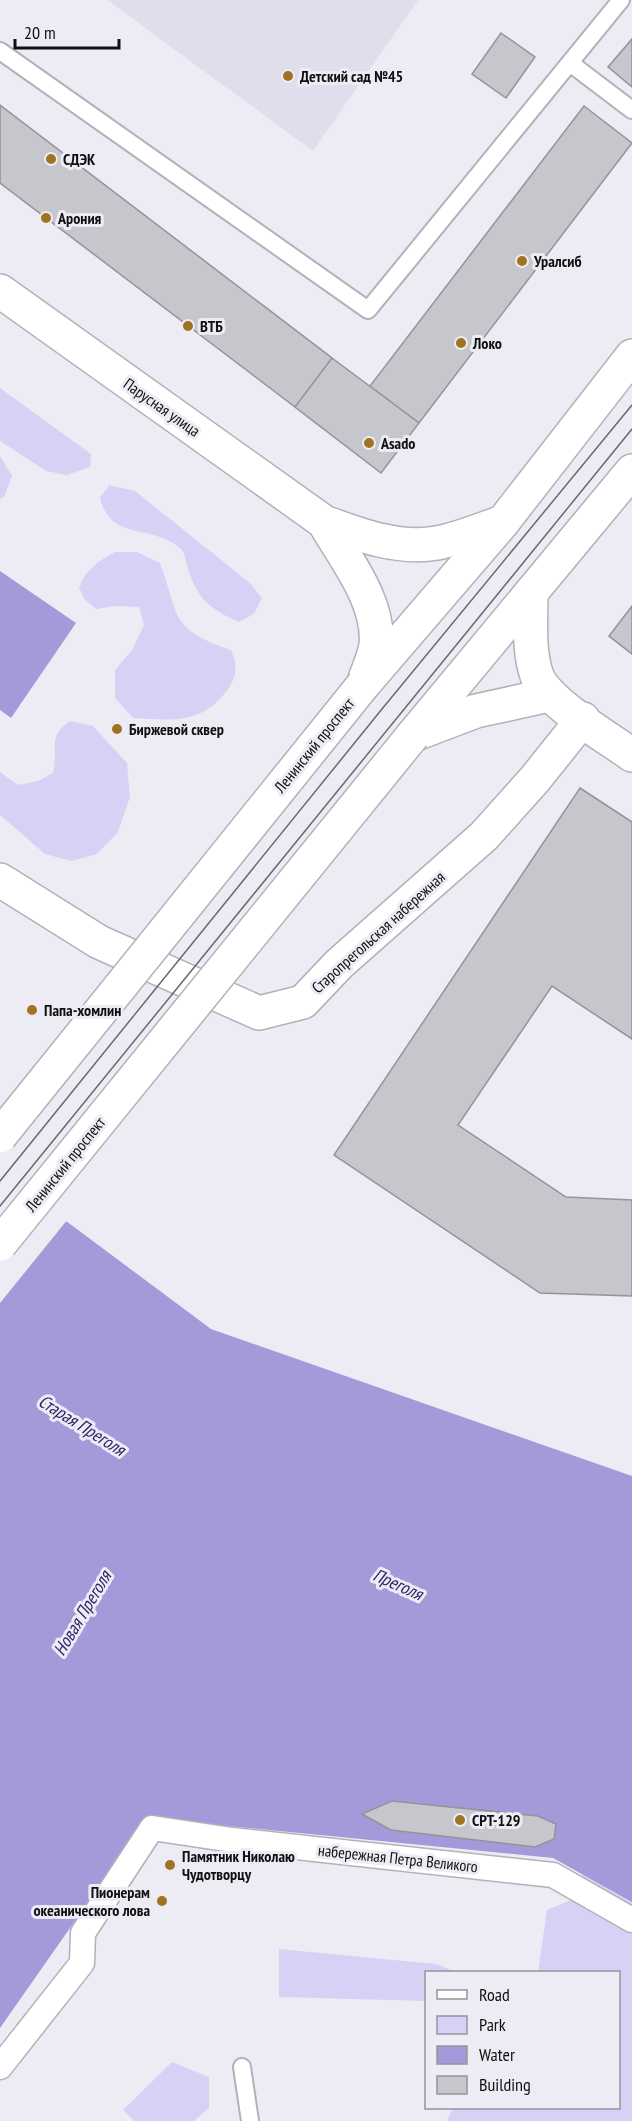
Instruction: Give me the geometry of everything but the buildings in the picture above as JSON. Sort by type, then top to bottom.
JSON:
[{"type":"main road","name":"Парусная улица","points":[[0,291],[324,522]]},
{"type":"main road","name":"Ленинский проспект","points":[[0,1136],[363,685],[503,522],[632,356]]},
{"type":"main road","name":"Ленинский проспект","points":[[0,1244],[413,735],[632,471]]},
{"type":"main road","points":[[324,522],[365,537],[399,543],[437,543],[503,522]]},
{"type":"main road","points":[[324,522],[362,587],[375,616],[376,646],[363,685]]},
{"type":"main road","points":[[531,593],[533,654],[537,676],[549,695],[632,755]]},
{"type":"main road","points":[[413,735],[476,711],[549,695]]},
{"type":"main road","name":"Старопрегольская набережная","points":[[0,880],[99,942],[260,1013],[303,1002],[339,964],[484,836],[535,779],[583,719]]},
{"type":"street","name":"набережная Петра Великого","points":[[0,2067],[82,1963],[83,1934],[152,1828],[553,1875],[632,1920]]},
{"type":"lane","points":[[0,51],[368,310],[621,0]]},
{"type":"lane","points":[[570,63],[632,110]]},
{"type":"lane","points":[[242,2067],[250,2121]]},
{"type":"shaded area","name":"Детский сад №45","points":[[107,0],[418,0],[313,151]]},
{"type":"green space","points":[[0,388],[91,454],[90,467],[67,475],[46,471],[0,441]]},
{"type":"green space","points":[[0,456],[12,476],[4,497],[0,499]]},
{"type":"green space","points":[[109,485],[135,491],[250,583],[262,598],[254,614],[239,622],[220,613],[206,602],[196,589],[180,548],[168,540],[122,527],[113,521],[100,498]]},
{"type":"green space","points":[[115,552],[137,552],[160,563],[180,619],[197,635],[231,650],[235,661],[232,682],[216,703],[206,710],[184,718],[133,718],[115,698],[115,670],[132,650],[144,625],[139,607],[116,606],[96,609],[85,600],[79,588],[93,567]]},
{"type":"green space","points":[[70,721],[93,726],[127,763],[130,797],[118,832],[97,854],[71,861],[45,854],[0,815],[0,772],[18,785],[38,781],[53,773],[56,738]]},
{"type":"green space","points":[[583,1873],[632,1902],[632,2121],[447,2121],[453,2109],[620,2109],[620,1971],[538,1971],[547,1910],[571,1900]]},
{"type":"green space","points":[[279,1949],[436,1964],[454,1971],[425,1971],[425,2001],[279,1997]]},
{"type":"green space","points":[[172,2062],[209,2077],[209,2108],[194,2121],[134,2121],[123,2110]]},
{"type":"water","points":[[0,571],[76,623],[11,718],[0,710]]},
{"type":"water","points":[[0,1178],[66,1221],[211,1329],[632,1476],[632,1902],[553,1858],[147,1818],[0,2028]]},
{"type":"pier","points":[[0,1175],[68,1219],[0,1303]]},
{"type":"tram line","points":[[0,1181],[382,709],[632,405]]},
{"type":"tram line","points":[[0,1206],[632,429]]},
{"type":"place","name":"Детский сад №45","points":[[288,76]]},
{"type":"place","name":"СДЭК","points":[[51,159]]},
{"type":"place","name":"Арония","points":[[46,218]]},
{"type":"place","name":"Уралсиб","points":[[522,261]]},
{"type":"place","name":"ВТБ","points":[[188,326]]},
{"type":"place","name":"Локо","points":[[461,343]]},
{"type":"place","name":"Asado","points":[[369,443]]},
{"type":"place","name":"Биржевой сквер","points":[[117,729]]},
{"type":"place","name":"Папа-хомлин","points":[[32,1010]]},
{"type":"place","name":"СРТ-129","points":[[460,1820]]},
{"type":"place","name":"Памятник Николаю Чудотворцу","points":[[170,1865]]},
{"type":"place","name":"Пионерам океанического лова","points":[[162,1901]]},
{"type":"water label","name":"Старая Преголя","points":[[82,1425]]},
{"type":"water label","name":"Преголя","points":[[398,1584]]},
{"type":"water label","name":"Новая Преголя","points":[[82,1613]]}]
